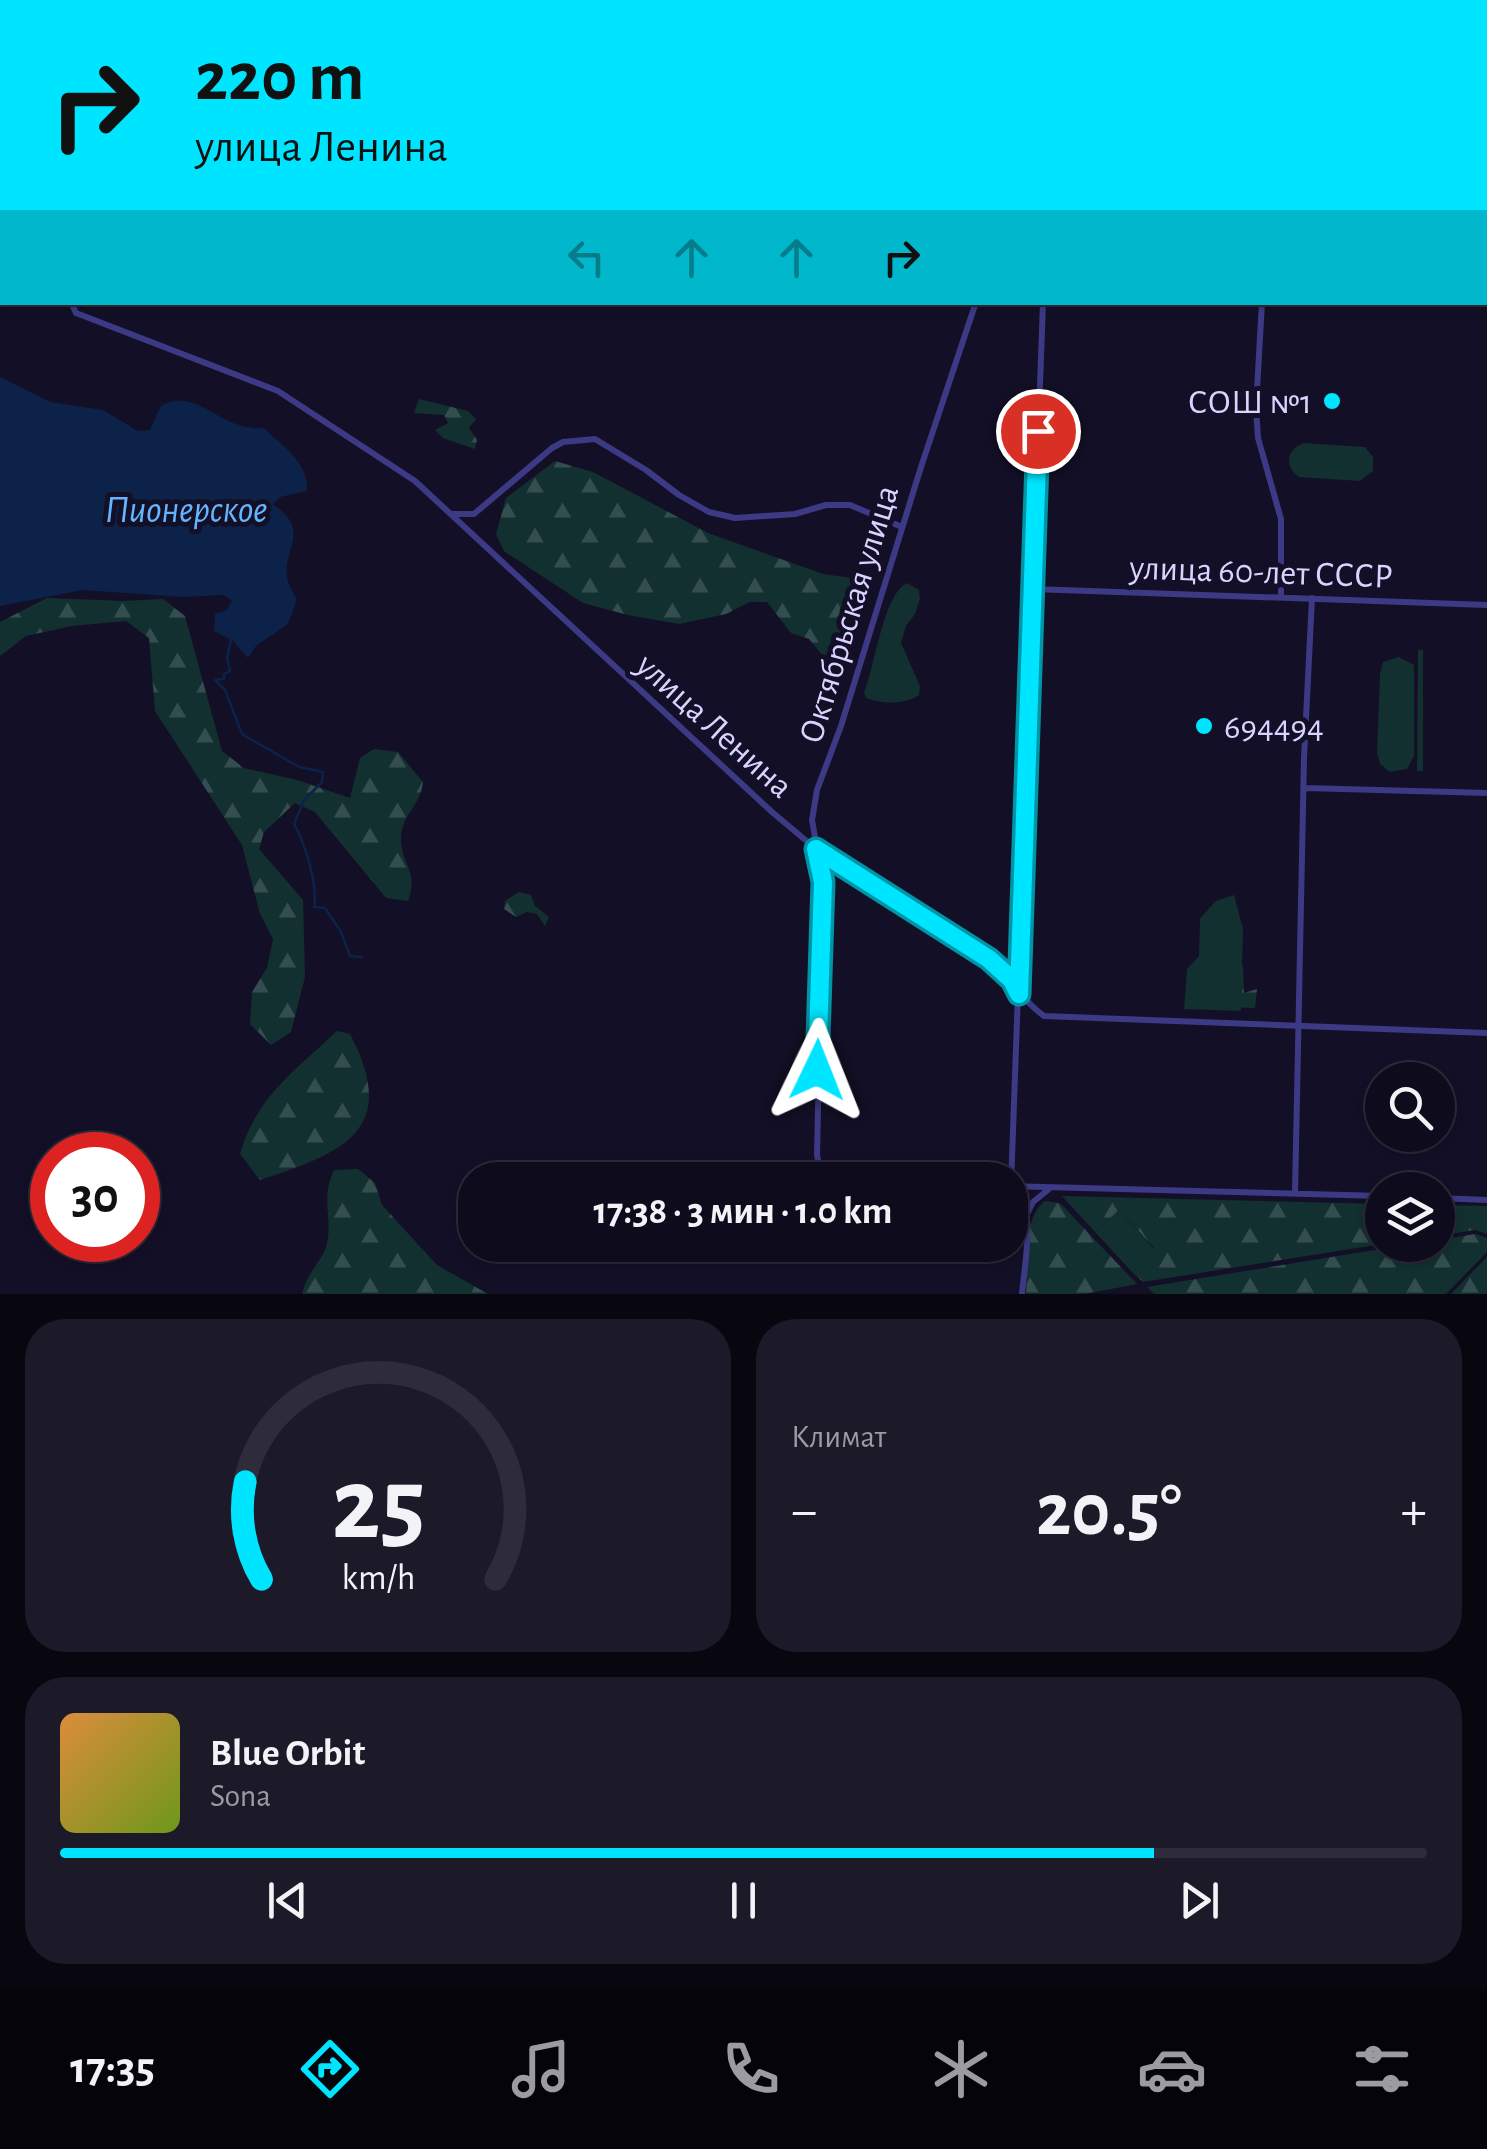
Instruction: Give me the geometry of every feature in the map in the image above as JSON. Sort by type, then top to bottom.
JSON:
[{"type":"street","name":"улица Ленина","points":[[72,305],[76,314],[278,391],[414,481],[772,812],[816,849],[989,959],[1044,1016],[1487,1033]]},
{"type":"street","name":"Октябрьская улица","points":[[819,1162],[823,882],[812,820],[817,790],[975,305]]},
{"type":"street","points":[[1012,1162],[1043,305]]},
{"type":"street","points":[[1262,305],[1256,408],[1258,438],[1281,519],[1280,596]]},
{"type":"street","points":[[470,532],[474,514],[552,448],[563,442],[595,438],[709,512],[735,518],[796,514],[826,504],[850,506],[902,528]]},
{"type":"street","points":[[450,514],[474,514]]},
{"type":"street","name":"улица 60-лет СССР","points":[[1033,589],[1487,605]]},
{"type":"street","points":[[1295,1193],[1312,598]]},
{"type":"street","points":[[1305,788],[1487,794]]},
{"type":"street","points":[[1028,1187],[1365,1195]]},
{"type":"street","points":[[1028,1213],[1033,1202],[1049,1189]]},
{"type":"street","points":[[1455,1199],[1487,1200]]},
{"type":"street","points":[[1022,1294],[1024,1262]]},
{"type":"green space","points":[[419,399],[468,411],[476,419],[469,428],[477,440],[475,449],[443,438],[435,430],[448,423],[444,415],[414,413]]},
{"type":"green space","points":[[1304,443],[1365,447],[1373,457],[1373,471],[1360,481],[1299,477],[1289,458]]},
{"type":"green space","points":[[555,461],[593,472],[708,533],[823,574],[851,578],[859,585],[863,600],[846,660],[839,668],[832,667],[809,639],[791,633],[767,602],[750,602],[726,614],[679,624],[628,615],[583,603],[504,551],[496,534],[506,498]]},
{"type":"green space","points":[[907,583],[919,590],[920,599],[901,643],[920,686],[919,695],[893,702],[866,698],[864,693],[886,616]]},
{"type":"green space","points":[[47,598],[163,599],[185,616],[222,751],[244,768],[350,798],[360,758],[374,749],[398,752],[423,782],[402,830],[402,848],[412,882],[408,901],[386,898],[315,812],[295,803],[264,832],[259,849],[303,900],[305,977],[291,1032],[271,1045],[250,1024],[252,992],[267,968],[273,939],[260,914],[242,845],[155,711],[149,638],[126,621],[72,626],[26,636],[0,656],[0,622]]},
{"type":"green space","points":[[1418,650],[1423,650],[1423,771],[1417,771]]},
{"type":"green space","points":[[1399,657],[1414,665],[1414,756],[1407,769],[1390,772],[1380,764],[1377,753],[1380,674],[1383,662]]},
{"type":"green space","points":[[519,892],[531,895],[535,906],[549,917],[545,926],[537,914],[527,912],[516,917],[504,909],[505,901]]},
{"type":"green space","points":[[1234,895],[1243,929],[1241,1011],[1184,1009],[1187,969],[1199,956],[1200,918],[1216,901]]},
{"type":"green space","points":[[1231,965],[1243,966],[1244,993],[1257,989],[1255,1008],[1229,1007]]},
{"type":"green space","points":[[337,1031],[350,1034],[364,1067],[369,1094],[366,1116],[338,1148],[260,1180],[240,1154],[256,1116],[279,1086]]},
{"type":"green space","points":[[358,1169],[375,1183],[382,1205],[437,1265],[488,1294],[302,1294],[327,1243],[327,1199],[334,1170]]},
{"type":"green space","points":[[1062,1196],[1365,1204],[1365,1247],[1143,1282],[1132,1272],[1155,1249],[1119,1210],[1095,1232]]},
{"type":"green space","points":[[1045,1201],[1060,1203],[1137,1284],[1085,1294],[1026,1294],[1029,1231]]},
{"type":"green space","points":[[1455,1205],[1487,1206],[1487,1234],[1475,1230],[1455,1233]]},
{"type":"green space","points":[[1119,1210],[1155,1250],[1132,1272],[1095,1232]]},
{"type":"green space","points":[[1475,1234],[1487,1238],[1487,1252],[1446,1294],[1154,1294],[1147,1287],[1365,1252],[1365,1262],[1455,1262],[1455,1237]]},
{"type":"green space","points":[[1487,1257],[1487,1294],[1451,1294]]},
{"type":"water","name":"Пионерское","points":[[0,377],[50,402],[103,410],[138,431],[150,430],[161,406],[174,401],[197,405],[234,423],[264,428],[293,455],[306,481],[307,491],[280,497],[273,504],[285,514],[294,531],[287,577],[297,600],[288,624],[256,646],[248,658],[233,641],[214,631],[215,614],[227,610],[232,601],[224,595],[181,597],[83,590],[0,606]]},
{"type":"waterway","points":[[231,640],[227,658],[230,671],[224,679],[215,680],[225,690],[242,734],[299,767],[323,772],[322,782],[304,800],[294,824],[310,864],[314,907],[325,908],[341,932],[350,956],[362,957]]},
{"type":"place","name":"СОШ №1","points":[[1332,401]]},
{"type":"place","name":"694494","points":[[1204,726]]},
{"type":"route","points":[[817,1070],[823,882],[816,849],[989,959],[1012,980],[1019,994],[1038,431]]}]
